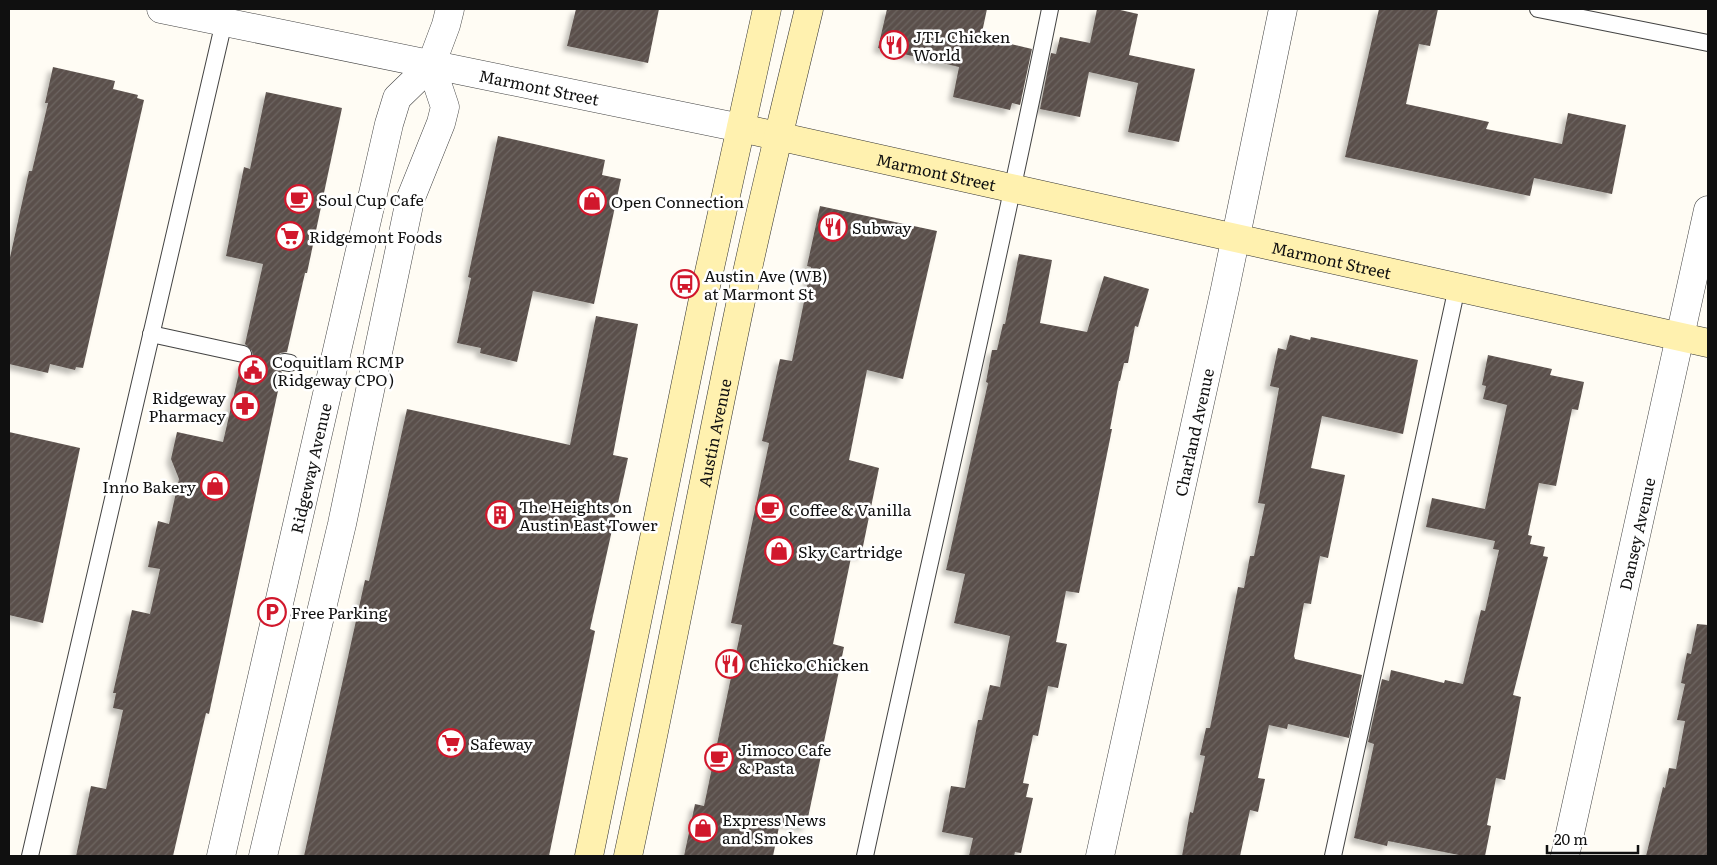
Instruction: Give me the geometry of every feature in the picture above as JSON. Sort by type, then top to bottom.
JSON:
[{"type":"main road","points":[[589,856],[702,304],[768,9]]},
{"type":"main road","name":"Austin Avenue","points":[[628,856],[739,312],[778,135],[809,9]]},
{"type":"main road","name":"Marmont Street","points":[[741,128],[1708,343]]},
{"type":"street","name":"Marmont Street","points":[[162,9],[225,15],[431,65],[741,128]]},
{"type":"street","name":"Ridgeway Avenue","points":[[221,856],[389,124],[397,98],[431,65],[450,9]]},
{"type":"street","name":"Charland Avenue","points":[[1100,856],[1236,237],[1283,9]]},
{"type":"street","points":[[263,856],[342,524],[410,200],[441,123],[445,107],[431,65]]},
{"type":"street","name":"Dansey Avenue","points":[[1565,856],[1708,210]]},
{"type":"lane","points":[[865,856],[948,472],[1014,188],[1050,9]]},
{"type":"lane","points":[[1538,9],[1708,43]]},
{"type":"lane","points":[[30,856],[225,15]]},
{"type":"lane","points":[[1333,856],[1458,287]]},
{"type":"lane","points":[[151,334],[243,354]]},
{"type":"building","points":[[576,9],[659,9],[648,63],[567,46]]},
{"type":"building","points":[[887,9],[987,9],[981,37],[1032,49],[1020,105],[1012,103],[1010,110],[953,97],[959,67],[878,48]]},
{"type":"building","points":[[1097,9],[1116,9],[1138,14],[1129,55],[1195,69],[1179,142],[1128,132],[1138,83],[1089,72],[1080,117],[1040,109],[1051,53],[1056,54],[1060,37],[1090,43]]},
{"type":"building","points":[[1379,9],[1438,9],[1430,46],[1419,44],[1406,104],[1489,122],[1486,129],[1562,144],[1568,113],[1626,125],[1612,194],[1534,178],[1530,196],[1345,157]]},
{"type":"building","points":[[53,67],[115,81],[113,89],[138,95],[137,98],[144,100],[83,368],[76,367],[75,370],[50,364],[48,373],[9,364],[9,262],[29,171],[32,171],[48,103],[45,103]]},
{"type":"building","points":[[266,92],[342,108],[307,273],[305,273],[287,352],[280,353],[274,360],[275,366],[282,372],[209,714],[206,713],[173,856],[76,856],[91,786],[106,789],[123,710],[113,708],[116,693],[113,693],[132,610],[150,614],[160,569],[148,567],[158,521],[169,524],[179,479],[171,459],[177,432],[223,442],[241,364],[246,363],[253,357],[252,351],[245,344],[263,264],[226,256],[244,167],[250,169]]},
{"type":"building","points":[[498,136],[605,160],[602,175],[621,179],[594,304],[533,291],[517,362],[480,353],[481,348],[457,343],[471,278],[468,277]]},
{"type":"building","points":[[820,206],[937,231],[903,379],[867,370],[849,460],[879,468],[861,556],[852,553],[833,644],[844,647],[806,827],[780,822],[773,856],[684,856],[695,804],[704,806],[742,625],[731,623],[769,443],[762,441],[780,359],[792,361],[811,267],[807,266]]},
{"type":"building","points":[[1019,254],[1052,260],[1040,323],[1087,332],[1104,276],[1149,289],[1138,327],[1135,326],[1128,363],[1124,363],[1119,381],[1110,429],[1112,429],[1079,593],[1066,591],[1056,642],[1067,644],[1058,688],[1048,686],[1038,736],[1033,735],[1023,783],[1029,784],[1026,797],[1033,798],[1021,853],[1015,852],[1014,856],[969,856],[973,838],[942,832],[951,786],[965,788],[978,720],[982,720],[990,685],[1000,687],[1010,636],[954,623],[965,574],[946,570],[988,383],[986,382],[992,350],[997,350],[1003,324],[1005,324]]},
{"type":"building","points":[[596,316],[638,324],[613,455],[628,458],[590,629],[595,631],[549,856],[304,856],[365,580],[369,581],[407,409],[570,445]]},
{"type":"building","points":[[1290,335],[1310,340],[1311,337],[1418,360],[1403,434],[1322,416],[1311,468],[1345,475],[1328,558],[1320,556],[1311,604],[1304,603],[1294,656],[1295,659],[1362,675],[1349,738],[1288,724],[1287,729],[1269,725],[1258,778],[1265,779],[1258,812],[1250,810],[1240,856],[1182,856],[1190,812],[1193,813],[1205,756],[1200,755],[1206,728],[1210,728],[1238,587],[1244,588],[1250,556],[1254,556],[1265,504],[1258,503],[1279,388],[1270,386],[1278,348],[1286,350]]},
{"type":"building","points":[[1488,355],[1552,369],[1550,375],[1584,382],[1578,410],[1572,409],[1556,486],[1539,483],[1528,535],[1532,536],[1530,544],[1545,547],[1543,556],[1548,557],[1513,695],[1521,697],[1505,780],[1496,778],[1487,825],[1491,826],[1485,856],[1464,856],[1388,841],[1387,846],[1354,838],[1374,744],[1368,742],[1382,679],[1389,681],[1391,670],[1444,683],[1445,680],[1463,684],[1481,610],[1485,611],[1499,550],[1493,549],[1495,541],[1426,527],[1432,498],[1485,509],[1507,405],[1483,399],[1486,386],[1482,385]]},
{"type":"building","points":[[9,432],[80,448],[43,623],[9,615]]},
{"type":"building","points":[[1697,624],[1708,625],[1708,856],[1646,856],[1669,768],[1676,769],[1685,721],[1677,720],[1685,684],[1681,683],[1687,653],[1691,654]]},
{"type":"place","name":"JTL Chicken World","points":[[894,45]]},
{"type":"place","name":"Soul Cup Cafe","points":[[299,199]]},
{"type":"place","name":"Open Connection","points":[[592,201]]},
{"type":"place","name":"Subway","points":[[833,227]]},
{"type":"place","name":"Ridgemont Foods","points":[[290,236]]},
{"type":"place","name":"Austin Ave (WB) at Marmont St","points":[[685,284]]},
{"type":"place","name":"Coquitlam RCMP (Ridgeway CPO)","points":[[253,370]]},
{"type":"place","name":"Ridgeway Pharmacy","points":[[245,406]]},
{"type":"place","name":"Inno Bakery","points":[[215,486]]},
{"type":"place","name":"Coffee & Vanilla","points":[[770,509]]},
{"type":"place","name":"The Heights on Austin East Tower","points":[[500,515]]},
{"type":"place","name":"Sky Cartridge","points":[[779,551]]},
{"type":"place","name":"Free Parking","points":[[272,612]]},
{"type":"place","name":"Chicko Chicken","points":[[730,664]]},
{"type":"place","name":"Safeway","points":[[451,743]]},
{"type":"place","name":"Jimoco Cafe & Pasta","points":[[719,758]]},
{"type":"place","name":"Express News and Smokes","points":[[703,828]]}]
